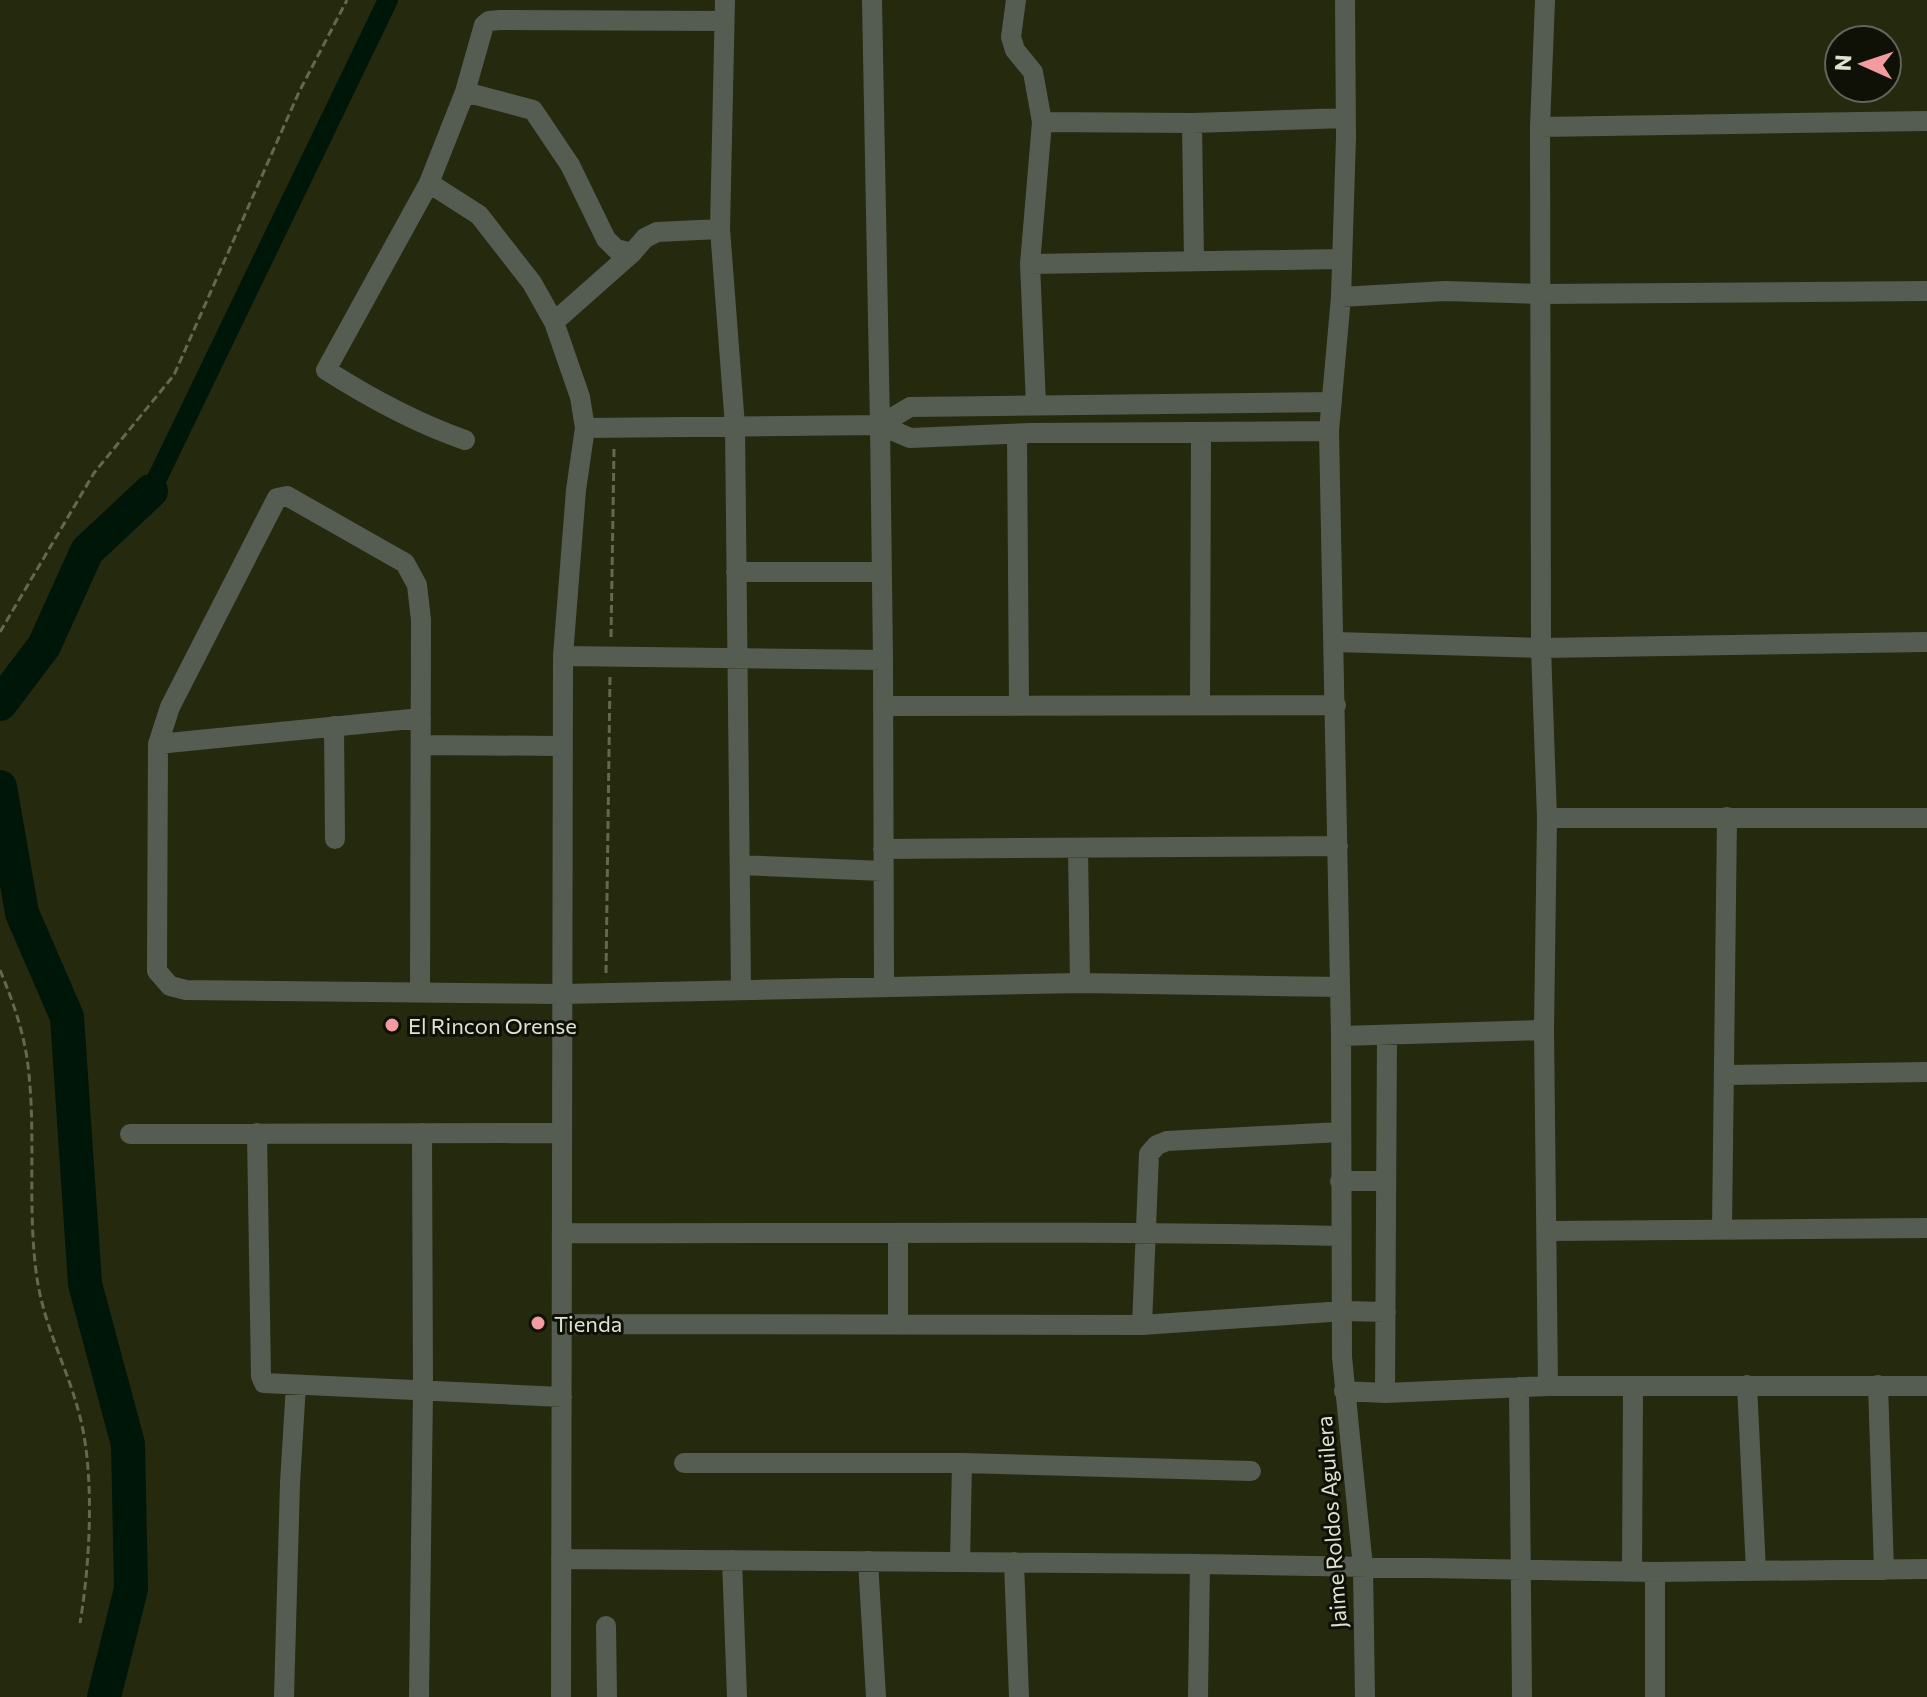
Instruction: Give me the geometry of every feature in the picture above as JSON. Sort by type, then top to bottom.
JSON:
[{"type":"street","points":[[725,0],[720,229],[735,426],[741,990]]},
{"type":"street","points":[[872,0],[882,572],[884,987]]},
{"type":"street","points":[[1016,0],[1011,37],[1015,50],[1033,72],[1042,122],[1030,264],[1036,405]]},
{"type":"street","name":"Jaime Roldos Aguilera","points":[[1345,0],[1346,118],[1341,297],[1329,431],[1336,705],[1344,1391],[1354,1461],[1363,1567],[1365,1697]]},
{"type":"street","points":[[1545,0],[1540,127],[1541,648],[1547,818],[1544,1030],[1548,1386]]},
{"type":"street","points":[[465,440],[424,424],[360,392],[326,370],[429,183],[465,92],[484,25],[489,21],[723,21]]},
{"type":"street","points":[[465,92],[533,110],[570,165],[606,239],[616,249],[632,253]]},
{"type":"street","points":[[1042,122],[1192,123],[1346,118]]},
{"type":"street","points":[[1540,127],[1927,121]]},
{"type":"street","points":[[1192,123],[1194,261]]},
{"type":"street","points":[[429,183],[479,215],[532,283],[554,322],[580,397],[585,428],[576,490],[563,656],[561,1697]]},
{"type":"street","points":[[554,322],[645,238],[657,232],[720,229]]},
{"type":"street","points":[[1030,264],[1342,259]]},
{"type":"street","points":[[1341,297],[1445,291],[1541,294],[1927,291]]},
{"type":"street","points":[[880,425],[910,407],[1332,402]]},
{"type":"street","points":[[585,428],[880,425],[910,438],[1329,431]]},
{"type":"street","points":[[1200,705],[1201,433]]},
{"type":"street","points":[[1017,435],[1019,705]]},
{"type":"street","points":[[420,993],[421,718],[417,585],[405,563],[282,496],[277,498],[170,707],[158,744],[157,971],[170,986],[186,990],[420,993],[563,994],[1080,983],[1340,987]]},
{"type":"street","points":[[736,572],[882,572]]},
{"type":"street","points":[[1335,642],[1541,648],[1927,642]]},
{"type":"street","points":[[563,656],[883,660]]},
{"type":"street","points":[[883,706],[1336,705]]},
{"type":"street","points":[[158,744],[421,718]]},
{"type":"street","points":[[334,726],[335,839]]},
{"type":"street","points":[[421,745],[563,746]]},
{"type":"street","points":[[1722,1229],[1727,817]]},
{"type":"street","points":[[1547,818],[1927,818]]},
{"type":"street","points":[[883,849],[1338,846]]},
{"type":"street","points":[[1078,848],[1080,983]]},
{"type":"street","points":[[740,865],[883,871]]},
{"type":"street","points":[[1341,1036],[1544,1030]]},
{"type":"street","points":[[1385,1393],[1387,1035]]},
{"type":"street","points":[[1724,1075],[1927,1072]]},
{"type":"street","points":[[1142,1325],[1149,1154],[1157,1145],[1167,1141],[1340,1132]]},
{"type":"street","points":[[257,1133],[261,1380],[267,1384],[562,1397]]},
{"type":"street","points":[[419,1697],[422,1133]]},
{"type":"street","points":[[130,1134],[562,1133]]},
{"type":"street","points":[[1340,1181],[1386,1181]]},
{"type":"street","points":[[1548,1231],[1927,1228]]},
{"type":"street","points":[[562,1233],[1145,1232],[1341,1236]]},
{"type":"street","points":[[898,1234],[898,1325]]},
{"type":"street","points":[[562,1324],[1142,1325],[1344,1311],[1386,1312]]},
{"type":"street","points":[[284,1697],[296,1385]]},
{"type":"street","points":[[1747,1385],[1756,1571]]},
{"type":"street","points":[[1878,1385],[1884,1570]]},
{"type":"street","points":[[1344,1391],[1385,1393],[1548,1386],[1927,1386]]},
{"type":"street","points":[[1632,1572],[1633,1386]]},
{"type":"street","points":[[1519,1387],[1522,1697]]},
{"type":"street","points":[[684,1463],[962,1463],[1251,1471]]},
{"type":"street","points":[[960,1562],[962,1463]]},
{"type":"street","points":[[561,1559],[1200,1564],[1632,1572],[1927,1569]]},
{"type":"street","points":[[732,1560],[737,1697]]},
{"type":"street","points":[[868,1561],[876,1697]]},
{"type":"street","points":[[1014,1562],[1019,1697]]},
{"type":"street","points":[[1198,1697],[1200,1564]]},
{"type":"street","points":[[1655,1572],[1655,1697]]},
{"type":"street","points":[[606,1626],[607,1697]]},
{"type":"path","points":[[0,632],[94,473],[174,375],[299,92],[347,0]]},
{"type":"path","points":[[605,993],[615,428]]},
{"type":"path","points":[[0,970],[20,1023],[27,1056],[32,1120],[33,1237],[40,1301],[84,1434],[88,1465],[87,1547],[80,1623]]},
{"type":"waterway","points":[[151,491],[388,0]]},
{"type":"waterway","points":[[0,704],[44,646],[87,551],[151,491]]},
{"type":"waterway","points":[[0,787],[22,913],[67,1017],[85,1284],[128,1444],[131,1589],[104,1697]]},
{"type":"place","name":"El Rincon Orense","points":[[392,1025]]},
{"type":"place","name":"Tienda","points":[[538,1323]]}]
